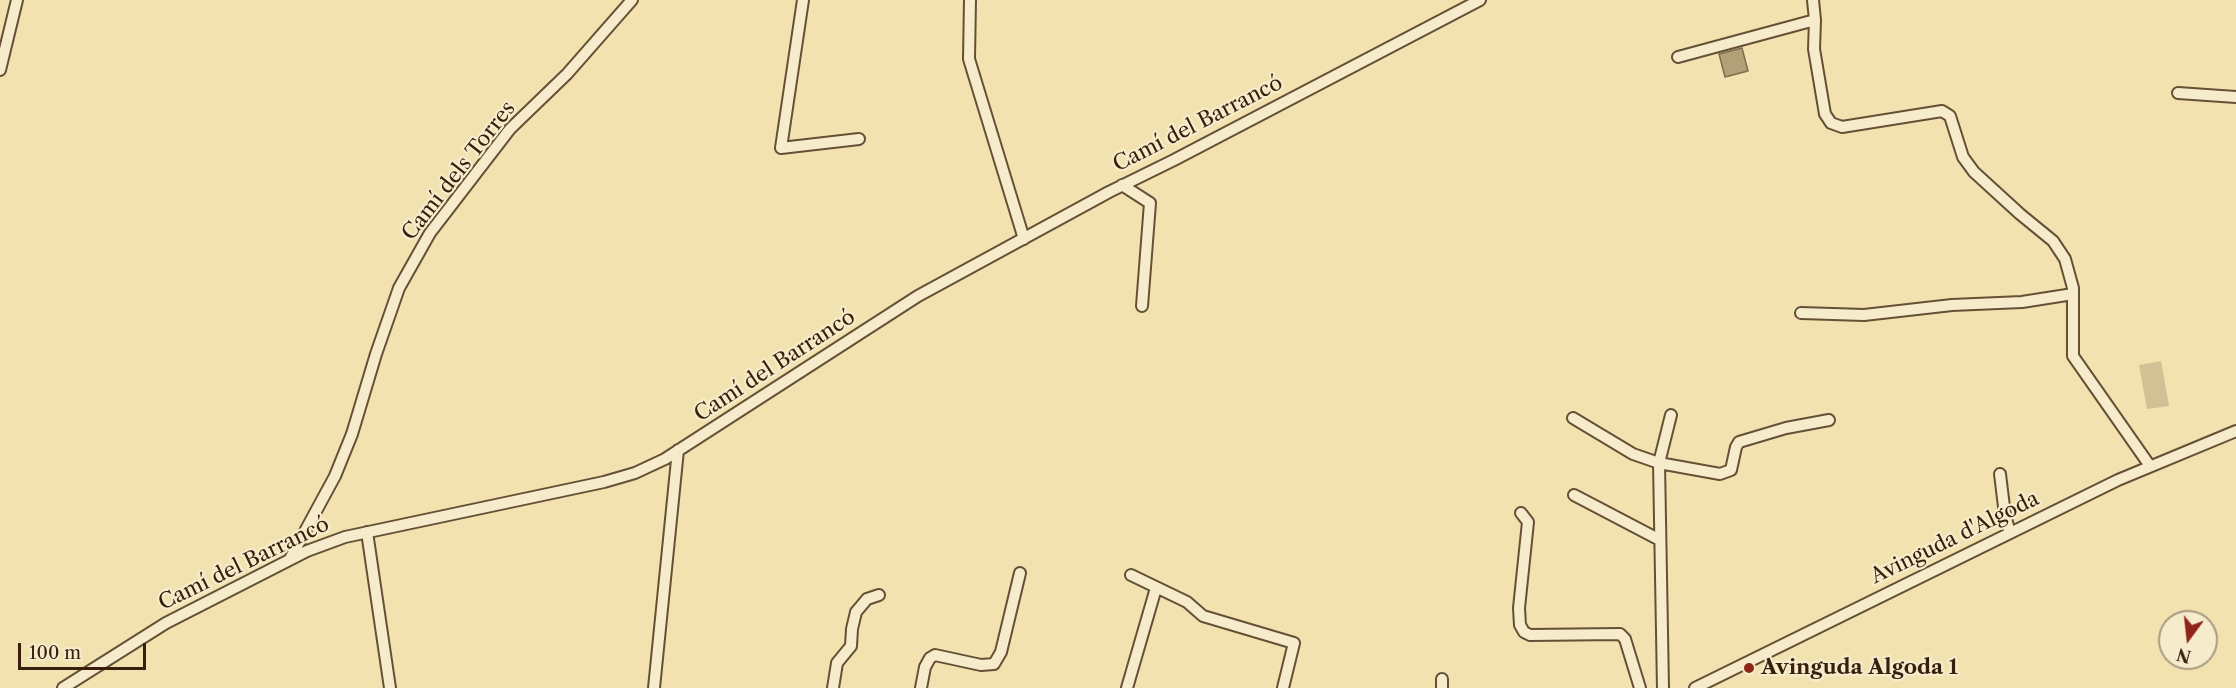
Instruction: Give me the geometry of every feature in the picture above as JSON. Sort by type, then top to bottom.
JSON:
[{"type":"street","points":[[0,70],[17,0]]},
{"type":"street","name":"Camí dels Torres","points":[[290,559],[335,476],[352,434],[399,288],[430,233],[510,129],[567,74],[632,0]]},
{"type":"street","points":[[802,0],[781,148],[859,139]]},
{"type":"street","points":[[970,0],[969,59],[1024,238]]},
{"type":"street","name":"Camí del Barrancó","points":[[63,688],[166,623],[290,559],[345,537],[604,482],[634,473],[678,450],[918,296],[1122,185],[1480,0]]},
{"type":"street","points":[[1813,0],[1814,49],[1825,114],[1831,123],[1842,127],[1942,111],[1950,116],[1963,157],[1974,172],[2053,241],[2065,259],[2073,288],[2073,356],[2150,466]]},
{"type":"street","points":[[1678,57],[1815,20]]},
{"type":"street","points":[[2178,93],[2236,97]]},
{"type":"street","points":[[1122,185],[1150,203],[1142,306]]},
{"type":"street","points":[[1801,313],[1864,315],[1952,305],[2022,302],[2073,294]]},
{"type":"street","points":[[1663,688],[1658,539],[1659,463],[1671,415]]},
{"type":"street","points":[[1573,418],[1633,454],[1659,463],[1720,474],[1731,470],[1739,442],[1786,428],[1829,420]]},
{"type":"street","name":"Avinguda d'Algoda","points":[[1695,688],[2150,466],[2236,431]]},
{"type":"street","points":[[654,688],[678,450]]},
{"type":"street","points":[[2000,474],[2005,515],[2010,533]]},
{"type":"street","points":[[1574,495],[1658,539]]},
{"type":"street","points":[[1521,513],[1528,522],[1519,608],[1520,625],[1524,632],[1530,634],[1620,634],[1625,639],[1640,688]]},
{"type":"street","points":[[367,532],[390,688]]},
{"type":"street","points":[[921,688],[925,667],[930,658],[935,655],[981,665],[994,664],[1001,652],[1020,573]]},
{"type":"street","points":[[1131,575],[1187,602],[1203,616],[1294,643],[1283,688]]},
{"type":"street","points":[[1127,688],[1156,588]]},
{"type":"street","points":[[833,688],[837,663],[851,646],[856,612],[867,599],[879,595]]},
{"type":"shaded area","points":[[1742,48],[1748,71],[1725,77],[1719,54]]},
{"type":"shaded area","points":[[2161,361],[2169,406],[2147,409],[2139,365]]},
{"type":"place","name":"Avinguda Algoda 1","points":[[1749,668]]}]
